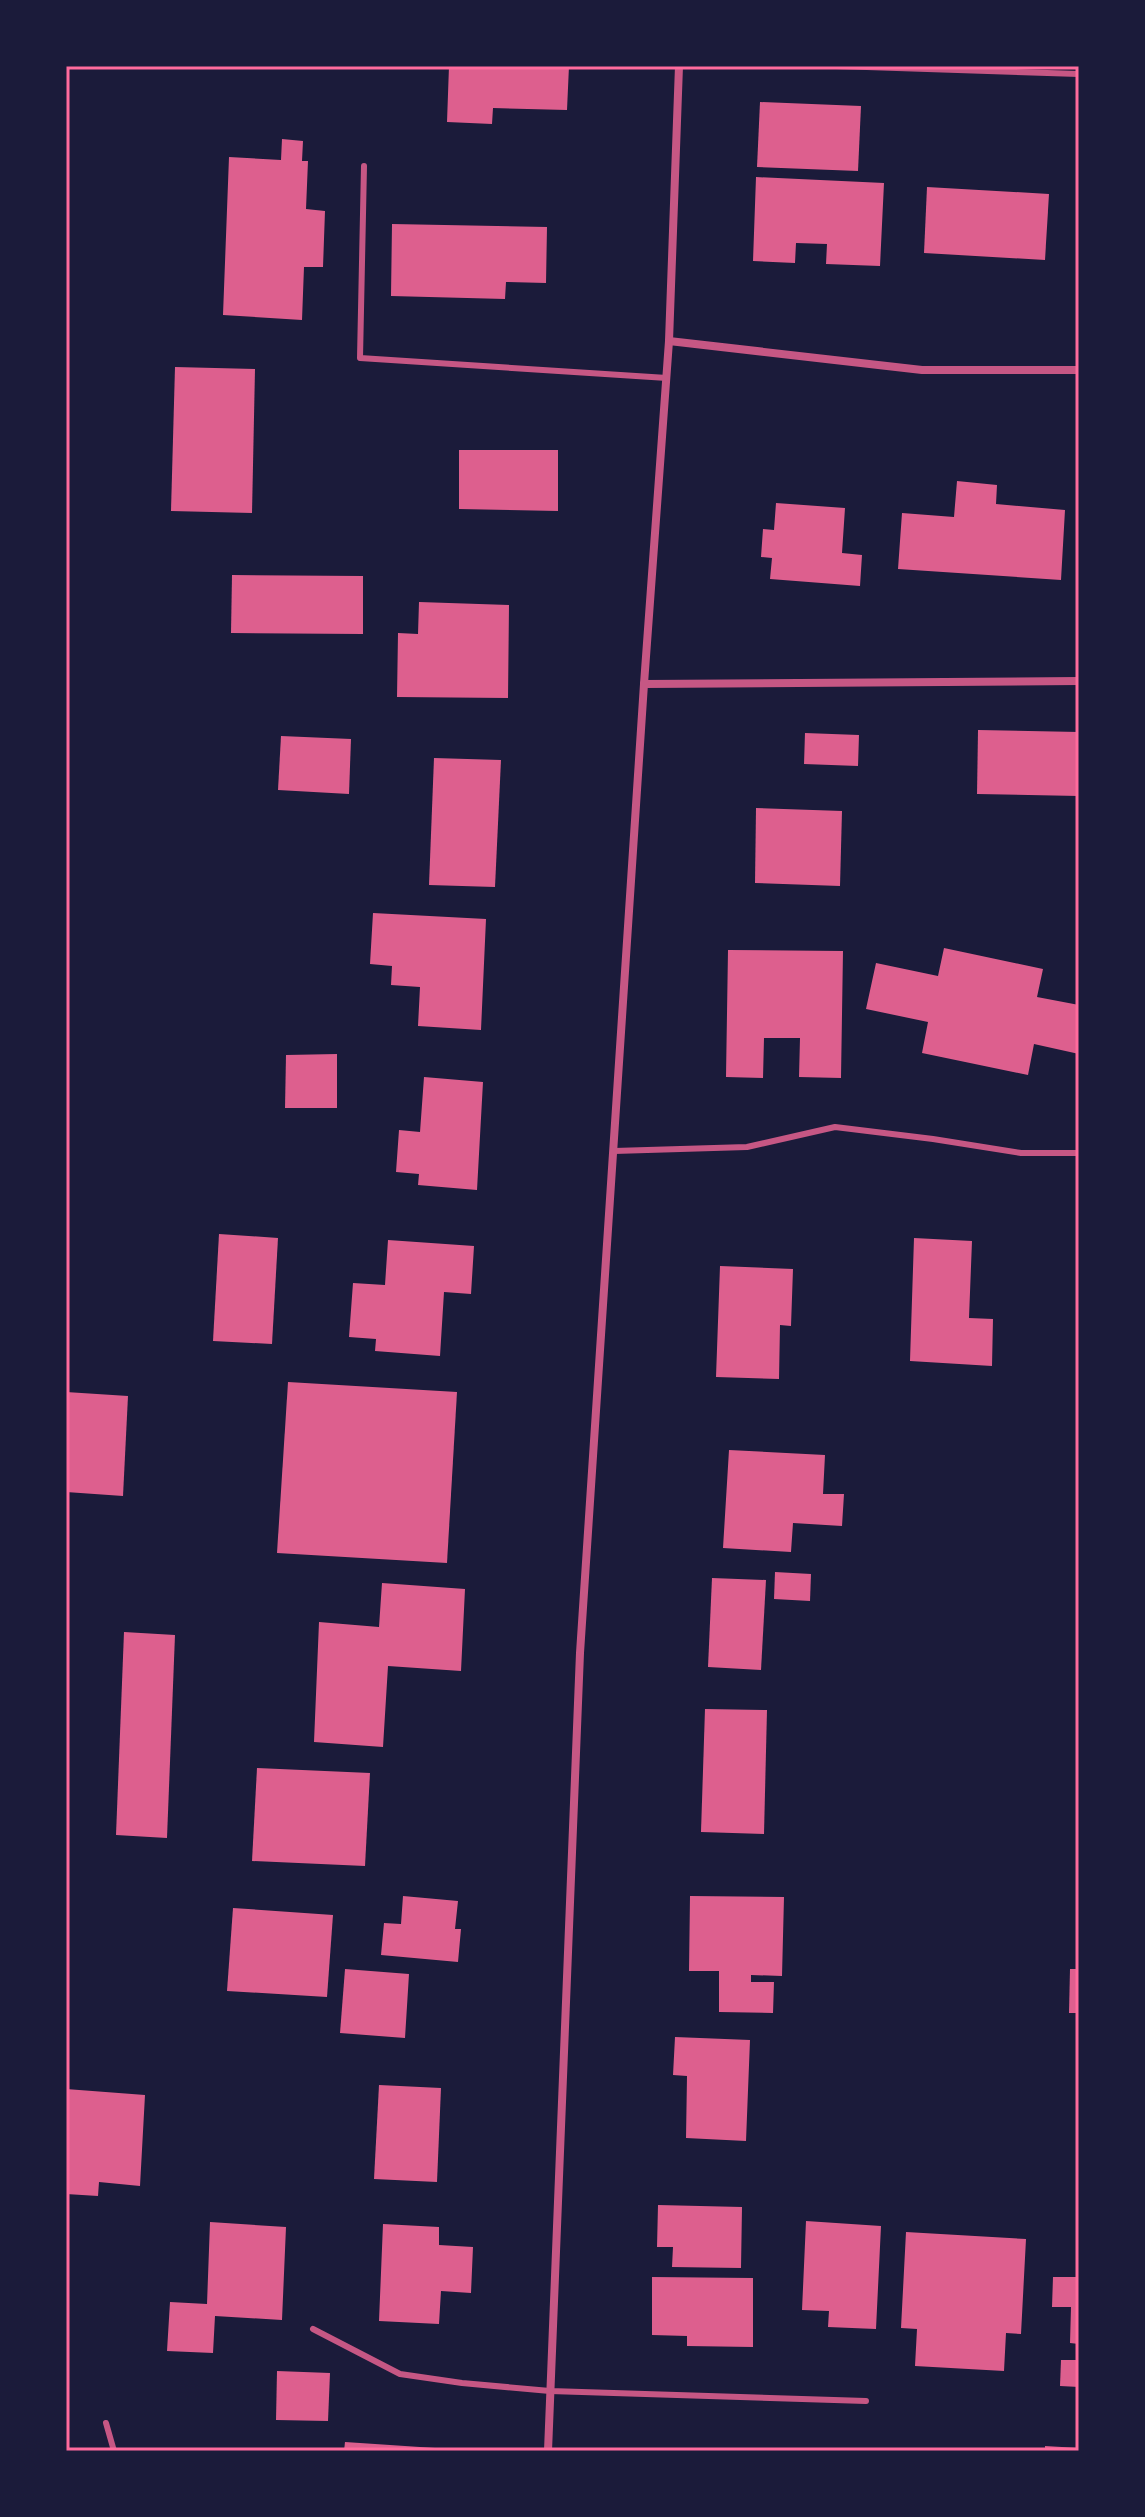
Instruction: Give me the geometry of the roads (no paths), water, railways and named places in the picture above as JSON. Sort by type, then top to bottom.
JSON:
[{"type":"street","points":[[548,2451],[580,1653],[667,378],[679,66]]},
{"type":"street","points":[[669,341],[922,370],[1079,370]]},
{"type":"street","points":[[644,684],[1079,681]]},
{"type":"lane","points":[[836,66],[1079,74]]},
{"type":"lane","points":[[364,166],[360,358],[667,378]]},
{"type":"lane","points":[[614,1151],[747,1147],[835,1127],[1021,1153],[1079,1153]]},
{"type":"lane","points":[[313,2329],[400,2374],[462,2383],[550,2391],[866,2401]]},
{"type":"lane","points":[[106,2423],[114,2451]]}]
